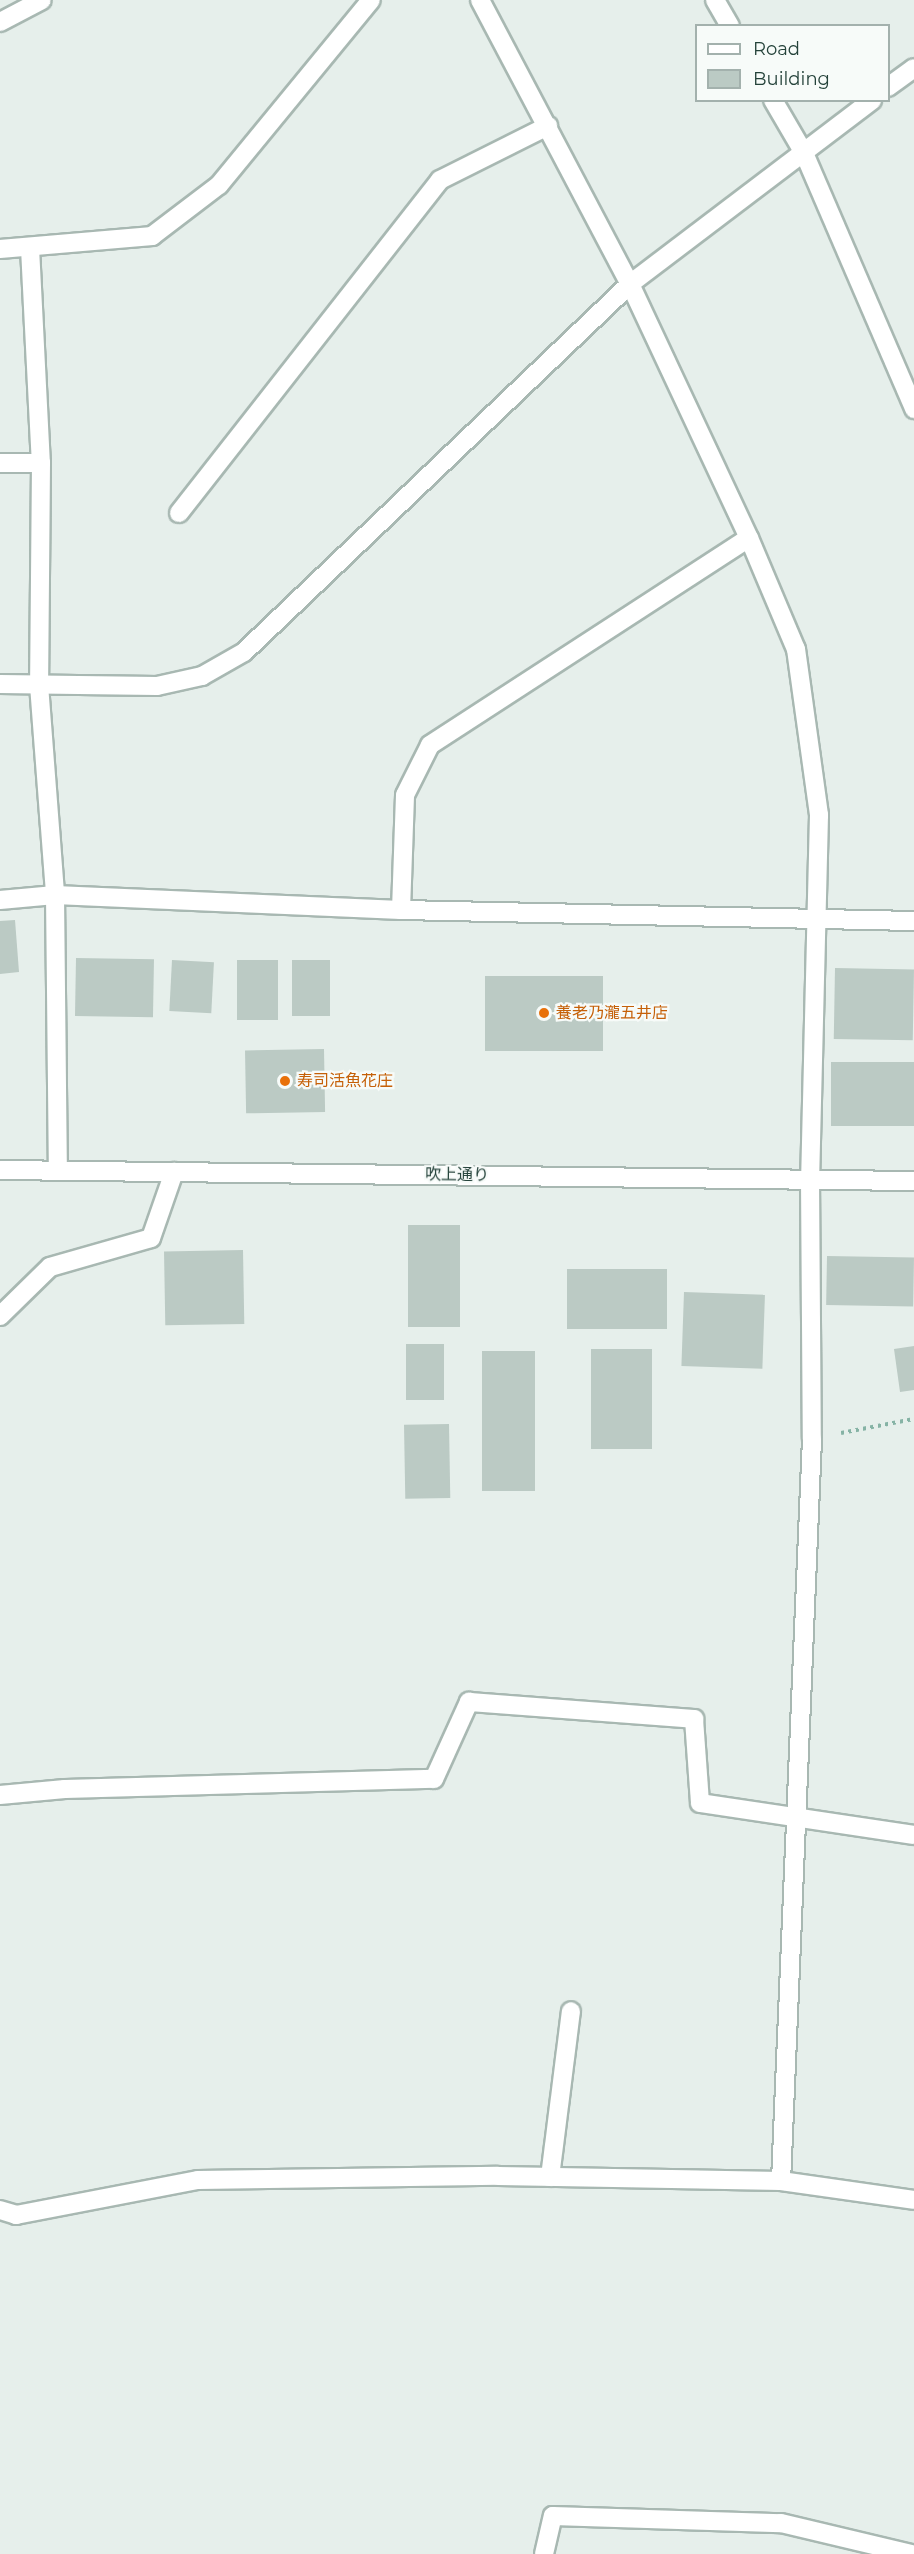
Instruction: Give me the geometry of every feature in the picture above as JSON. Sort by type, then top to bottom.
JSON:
[{"type":"street","points":[[0,21],[42,0]]},
{"type":"street","points":[[0,249],[152,236],[219,185],[371,0]]},
{"type":"street","points":[[480,0],[630,284],[749,538],[796,649],[819,815],[810,1179],[812,1439],[780,2181]]},
{"type":"street","points":[[715,0],[729,24]]},
{"type":"street","points":[[890,86],[914,68]]},
{"type":"street","points":[[774,102],[804,153],[914,409]]},
{"type":"street","points":[[0,684],[157,686],[202,676],[244,652],[630,284],[869,102]]},
{"type":"street","points":[[179,513],[440,180],[548,126]]},
{"type":"street","points":[[30,248],[41,463],[39,685],[55,895],[58,1171]]},
{"type":"street","points":[[0,463],[41,463]]},
{"type":"street","points":[[400,910],[405,795],[430,746],[749,538]]},
{"type":"street","points":[[0,900],[55,895],[400,910],[914,921]]},
{"type":"street","name":"吹上通り","points":[[0,1170],[914,1181]]},
{"type":"street","points":[[0,1316],[50,1267],[151,1238],[174,1172]]},
{"type":"street","points":[[0,1795],[77,1788],[434,1779],[469,1702],[694,1719],[700,1803],[914,1835]]},
{"type":"street","points":[[550,2177],[571,2011]]},
{"type":"street","points":[[0,2210],[16,2215],[198,2180],[550,2177],[780,2181],[914,2200]]},
{"type":"street","points":[[544,2554],[553,2516],[781,2523],[911,2554]]},
{"type":"path","points":[[812,1439],[914,1419]]},
{"type":"building","points":[[15,920],[19,972],[0,974],[0,921]]},
{"type":"building","points":[[76,958],[154,959],[153,1017],[75,1016]]},
{"type":"building","points":[[172,960],[214,962],[211,1013],[169,1011]]},
{"type":"building","points":[[237,960],[278,960],[278,1020],[237,1020]]},
{"type":"building","points":[[292,960],[330,960],[330,1016],[292,1016]]},
{"type":"building","points":[[835,968],[914,969],[913,1040],[834,1039]]},
{"type":"building","name":"養老乃瀧五井店","points":[[485,976],[603,976],[603,1051],[485,1051]]},
{"type":"building","name":"寿司活魚花庄","points":[[324,1049],[325,1112],[246,1113],[245,1050]]},
{"type":"building","points":[[831,1062],[914,1062],[914,1126],[831,1126]]},
{"type":"building","points":[[408,1225],[460,1225],[460,1327],[408,1327]]},
{"type":"building","points":[[243,1250],[244,1324],[165,1325],[164,1251]]},
{"type":"building","points":[[827,1256],[914,1258],[913,1307],[826,1305]]},
{"type":"building","points":[[567,1269],[667,1269],[667,1329],[567,1329]]},
{"type":"building","points":[[684,1292],[765,1295],[762,1369],[681,1366]]},
{"type":"building","points":[[406,1344],[444,1344],[444,1400],[406,1400]]},
{"type":"building","points":[[914,1346],[914,1390],[900,1392],[894,1349]]},
{"type":"building","points":[[591,1349],[652,1349],[652,1449],[591,1449]]},
{"type":"building","points":[[482,1351],[535,1351],[535,1491],[482,1491]]},
{"type":"building","points":[[449,1424],[450,1498],[405,1499],[404,1425]]},
{"type":"place","name":"養老乃瀧五井店","points":[[544,1013]]},
{"type":"place","name":"寿司活魚花庄","points":[[285,1081]]}]
